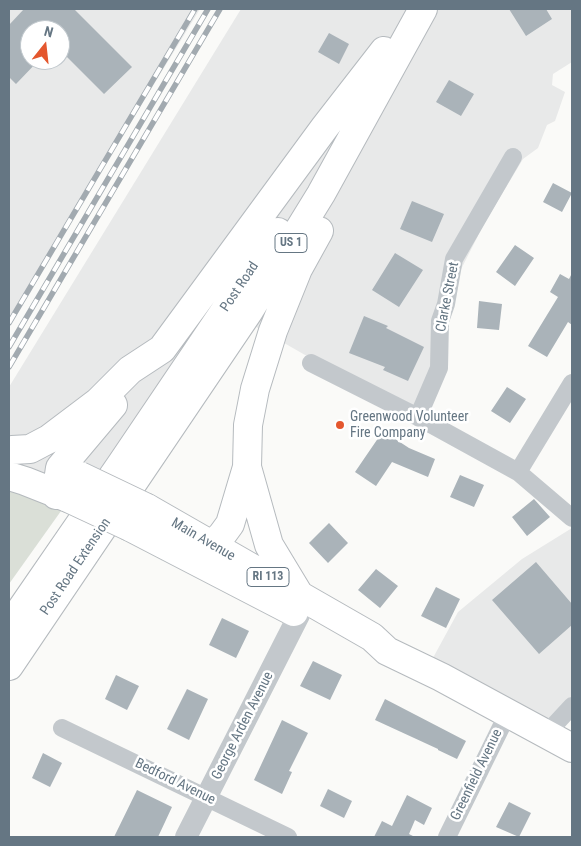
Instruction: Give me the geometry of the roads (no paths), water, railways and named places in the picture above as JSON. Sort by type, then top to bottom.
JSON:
[{"type":"main road","points":[[66,484],[325,126],[417,9]]},
{"type":"main road","points":[[170,547],[200,551],[222,535],[230,524],[246,467],[248,425],[255,389],[273,331],[298,269],[368,136],[423,9]]},
{"type":"main road","name":"Post Road","points":[[133,465],[227,305],[346,132],[423,9]]},
{"type":"main road","points":[[10,459],[49,439],[98,402],[130,370],[162,349]]},
{"type":"main road","name":"Main Avenue","points":[[10,459],[139,517],[212,544],[299,605]]},
{"type":"main road","name":"Post Road Extension","points":[[9,627],[133,465]]},
{"type":"main road","name":"Post Road Extension","points":[[9,666],[133,465]]},
{"type":"main road","points":[[246,467],[269,544],[299,605]]},
{"type":"main road","name":"Main Avenue","points":[[139,517],[170,547],[372,637],[387,650],[572,748]]},
{"type":"street","name":"Clarke Street","points":[[418,417],[439,368],[440,321],[446,304],[454,259],[513,157]]},
{"type":"street","points":[[310,363],[418,417],[518,472],[572,518]]},
{"type":"street","points":[[518,472],[572,383]]},
{"type":"street","name":"George Arden Avenue","points":[[186,837],[299,605]]},
{"type":"street","points":[[546,734],[572,706]]},
{"type":"street","name":"Greenfield Avenue","points":[[446,837],[508,713]]},
{"type":"street","name":"Bedford Avenue","points":[[62,728],[288,837]]},
{"type":"railway","points":[[9,323],[195,9]]},
{"type":"railway","points":[[9,347],[208,9]]},
{"type":"railway","points":[[9,367],[220,9]]},
{"type":"place","name":"Greenwood Volunteer Fire Company","points":[[340,425]]}]
